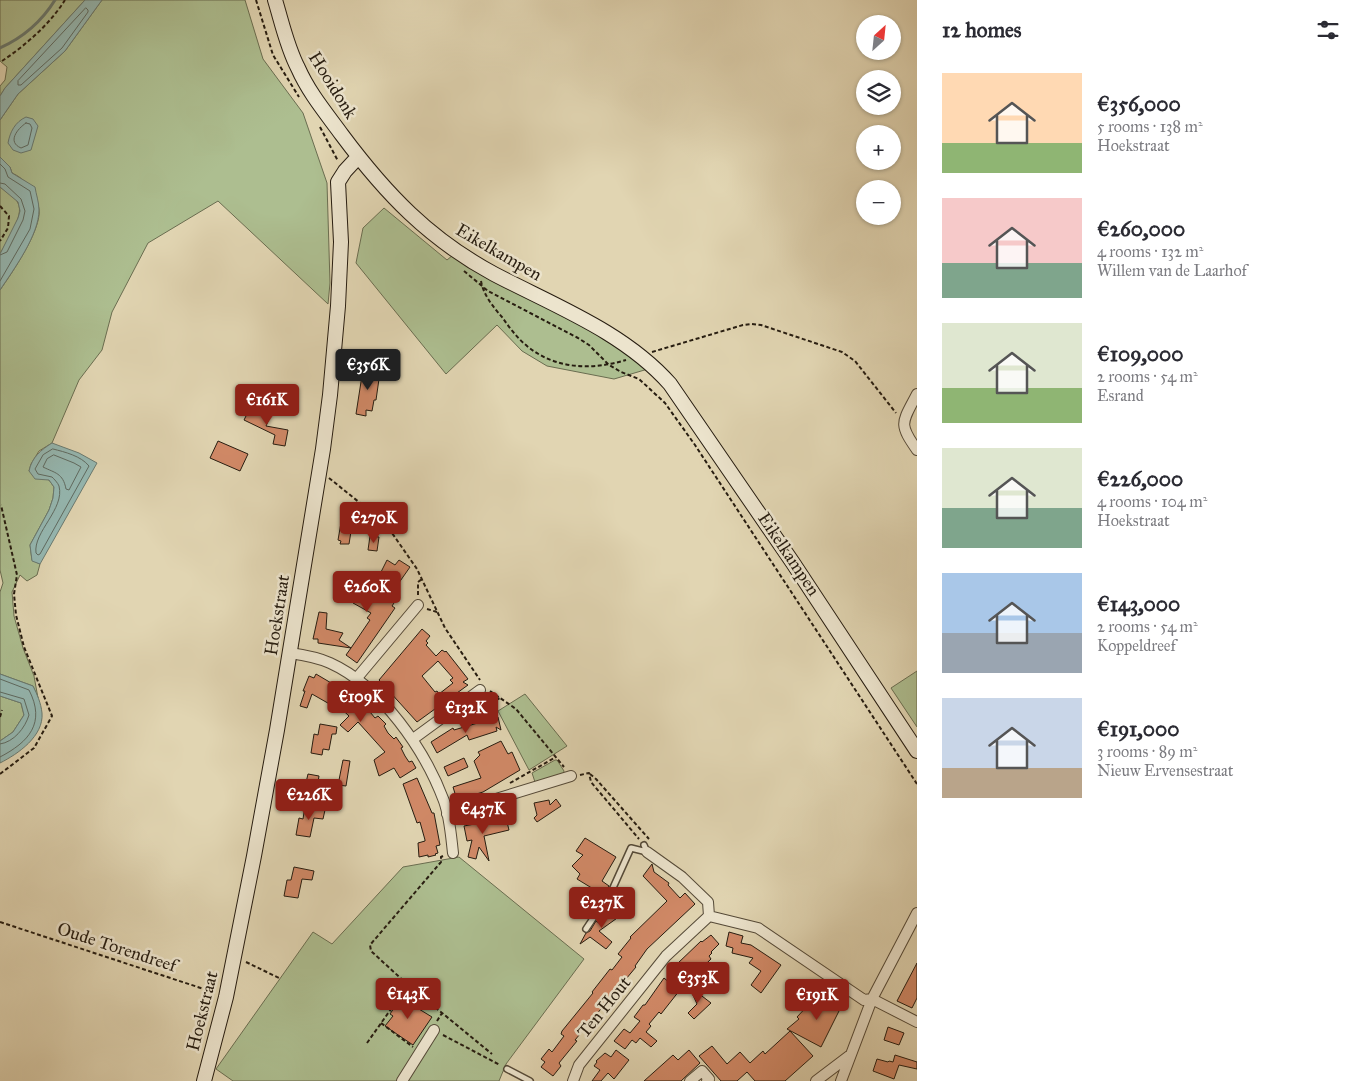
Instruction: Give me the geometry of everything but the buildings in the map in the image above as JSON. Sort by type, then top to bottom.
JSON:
[{"type":"street","name":"Hooidonk","points":[[275,0],[291,52],[306,84],[358,157]]},
{"type":"street","name":"Eikelkampen","points":[[358,157],[404,209],[446,244],[493,274],[610,334],[662,375],[793,563],[917,751]]},
{"type":"street","name":"Hoekstraat","points":[[204,1081],[226,996],[254,856],[290,653],[319,471],[330,395],[338,306],[341,242],[338,182],[358,157]]},
{"type":"street","points":[[917,394],[905,419],[904,430],[917,450]]},
{"type":"street","points":[[356,679],[418,605]]},
{"type":"street","points":[[290,653],[321,659],[356,679],[381,701],[413,739],[444,801],[453,854]]},
{"type":"street","points":[[413,739],[483,687]]},
{"type":"street","points":[[447,814],[571,776]]},
{"type":"street","points":[[648,847],[708,902],[709,916],[758,928],[864,1000],[872,999],[917,1022]]},
{"type":"street","points":[[841,1081],[872,999],[917,913]]},
{"type":"street","name":"Ten Hout","points":[[573,1081],[579,1065],[587,1054],[666,956],[709,916]]},
{"type":"street","points":[[402,1081],[434,1030]]},
{"type":"street","points":[[816,1081],[849,1056]]},
{"type":"street","points":[[690,1081],[702,1071],[709,1079],[707,1081]]},
{"type":"lane","points":[[586,929],[612,890],[631,848],[648,847]]},
{"type":"lane","points":[[507,1069],[530,1081]]},
{"type":"path","points":[[2,61],[20,49],[57,12],[65,0]]},
{"type":"path","points":[[0,206],[9,216],[8,228],[0,241]]},
{"type":"path","points":[[482,286],[495,309],[521,340],[536,353],[555,362],[585,367],[609,365],[743,325],[761,325],[842,352],[855,361],[897,414],[905,419]]},
{"type":"path","name":"Eikelkampen","points":[[609,365],[639,379],[665,403],[917,784]]},
{"type":"path","points":[[319,471],[358,500],[385,524],[392,533],[417,570],[445,628],[483,687],[516,709],[571,776],[589,773]]},
{"type":"path","points":[[0,774],[34,748],[52,716],[24,647],[16,615],[14,594],[17,575],[1,505]]},
{"type":"path","points":[[0,717],[2,710]]},
{"type":"path","points":[[506,786],[556,757]]},
{"type":"path","points":[[589,773],[591,782],[648,847]]},
{"type":"path","points":[[589,773],[596,779],[648,847]]},
{"type":"path","points":[[453,854],[441,857],[441,862],[370,945],[370,951],[492,1054]]},
{"type":"path","name":"Oude Torendreef","points":[[0,922],[226,996]]},
{"type":"path","points":[[234,956],[281,980]]},
{"type":"path","points":[[367,1043],[408,985]]},
{"type":"path","points":[[381,1023],[420,1052]]},
{"type":"path","points":[[434,1030],[507,1069]]},
{"type":"green space","points":[[0,0],[85,0],[5,88],[0,96],[0,86],[5,80],[7,67],[0,61]]},
{"type":"green space","points":[[102,0],[245,0],[263,59],[303,113],[327,183],[330,283],[328,304],[218,201],[148,243],[112,312],[102,350],[79,380],[52,443],[39,451],[29,471],[49,480],[54,487],[49,510],[30,545],[32,560],[40,564],[37,575],[27,581],[20,575],[12,592],[14,616],[23,648],[34,676],[38,698],[33,686],[0,674],[0,592],[3,583],[0,570],[0,290],[31,239],[39,218],[39,209],[29,186],[12,173],[10,167],[0,157],[0,120],[18,94],[65,51]]},
{"type":"green space","points":[[0,187],[15,198],[18,203],[19,214],[0,254]]},
{"type":"green space","points":[[384,208],[447,260],[453,255],[615,343],[648,369],[614,379],[547,366],[522,351],[497,325],[446,374],[356,263],[363,228]]},
{"type":"green space","points":[[917,671],[917,727],[891,688]]},
{"type":"green space","points":[[525,694],[567,746],[529,770],[498,711]]},
{"type":"green space","points":[[0,696],[21,703],[24,715],[13,732],[0,741]]},
{"type":"green space","points":[[557,760],[564,771],[563,776],[535,782],[532,773]]},
{"type":"green space","points":[[459,857],[584,959],[506,1064],[499,1081],[233,1081],[216,1069],[313,932],[332,944],[403,867]]},
{"type":"water","points":[[85,0],[102,0],[65,51],[18,94],[0,120],[0,96],[5,88]]},
{"type":"water","points":[[26,117],[33,119],[38,126],[31,150],[21,153],[13,150],[8,143],[14,128]]},
{"type":"water","points":[[0,157],[10,167],[12,173],[35,187],[39,210],[38,220],[30,241],[0,290],[0,254],[20,211],[18,202],[0,187]]},
{"type":"water","points":[[52,443],[79,453],[97,463],[40,564],[32,561],[30,545],[49,510],[54,487],[49,480],[35,479],[29,471],[32,462],[38,454]]},
{"type":"water","points":[[0,674],[33,686],[40,702],[42,721],[29,743],[0,763],[0,741],[13,732],[24,715],[21,703],[0,696]]},
{"type":"waterway","points":[[0,48],[31,28],[55,0]]}]
